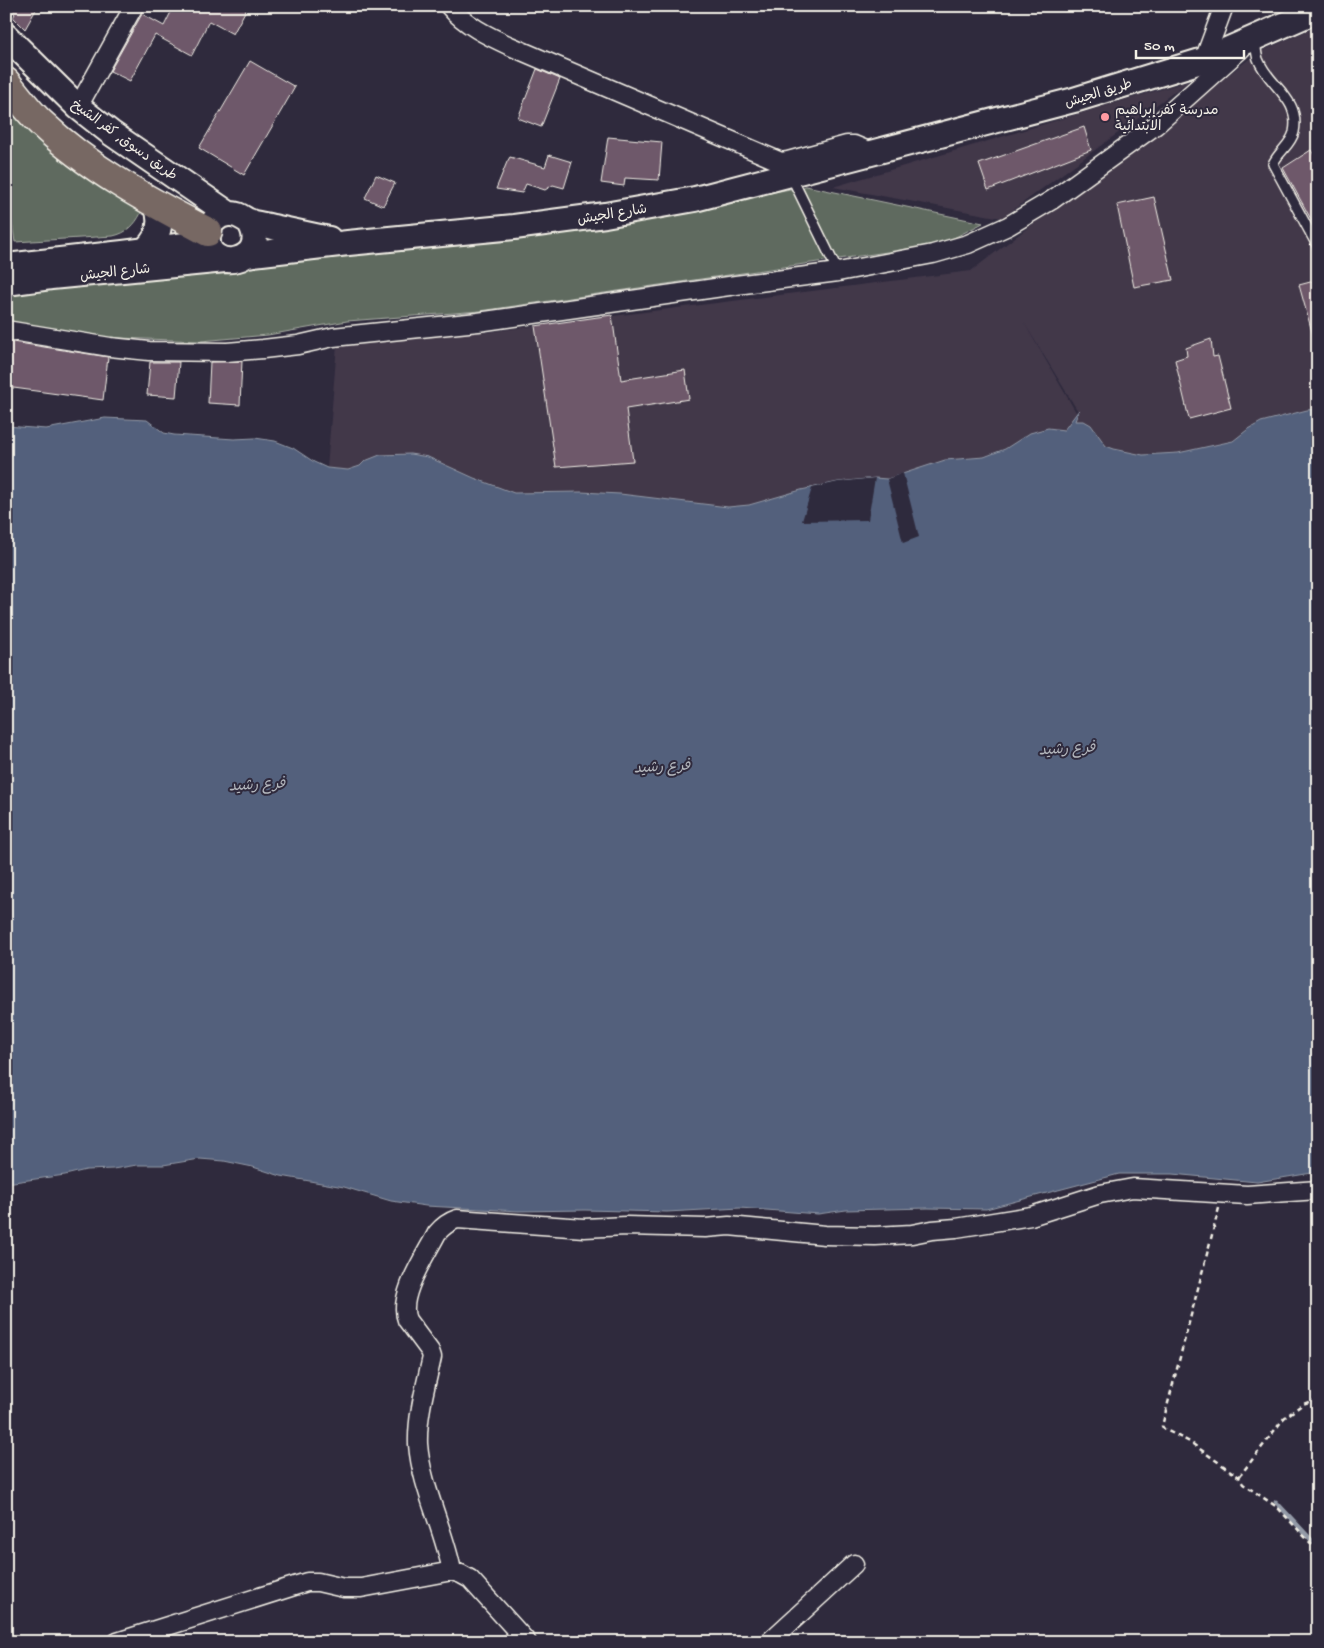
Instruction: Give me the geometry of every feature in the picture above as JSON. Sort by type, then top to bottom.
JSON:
[{"type":"highway","points":[[6,82],[40,122],[96,168],[208,237]]},
{"type":"main road","name":"طريق الجيش","points":[[871,152],[1074,100],[1204,60],[1318,10]]},
{"type":"main road","name":"طريق دسوق, كفر الشيخ","points":[[6,36],[78,107],[112,133],[239,218]]},
{"type":"main road","name":"شارع الجيش","points":[[6,283],[236,258],[348,243],[514,227],[605,215],[695,198],[790,175],[871,152]]},
{"type":"main road","points":[[145,250],[158,233],[160,219],[156,205]]},
{"type":"main road","name":"شارع الجيش","points":[[239,218],[348,243]]},
{"type":"main road","points":[[239,218],[253,228],[255,235],[251,250],[236,258],[214,254],[208,237],[215,219],[239,218]]},
{"type":"main road","name":"شارع الجيش","points":[[6,266],[145,250],[208,237]]},
{"type":"street","points":[[78,107],[134,6]]},
{"type":"street","points":[[449,6],[473,27],[510,46],[781,162],[788,162],[847,145],[854,145],[871,152]]},
{"type":"street","points":[[1204,60],[1224,6]]},
{"type":"street","points":[[6,330],[110,348],[149,351],[227,352],[263,350],[333,337],[478,322],[838,272],[933,254],[968,244],[1008,226],[1052,200],[1156,125],[1254,38]]},
{"type":"street","points":[[452,1571],[448,1547],[423,1474],[418,1443],[420,1418],[432,1356],[407,1320],[405,1314],[407,1291],[437,1233],[449,1222],[457,1219],[584,1228],[626,1226],[704,1228],[729,1226],[825,1235],[875,1236],[912,1234],[1031,1216],[1100,1194],[1134,1188],[1223,1194],[1271,1194],[1318,1190]]},
{"type":"street","points":[[768,1642],[854,1564]]},
{"type":"street","points":[[117,1642],[297,1584],[313,1582],[344,1588],[361,1588],[452,1571],[470,1579],[527,1642]]},
{"type":"lane","points":[[1254,38],[1259,59],[1268,75],[1288,98],[1296,116],[1294,134],[1285,148],[1276,157],[1273,164],[1318,247]]},
{"type":"lane","points":[[790,175],[838,272]]},
{"type":"path","points":[[1223,1194],[1162,1426],[1164,1429],[1190,1442],[1239,1477],[1243,1484],[1277,1507],[1318,1551]]},
{"type":"path","points":[[1239,1477],[1284,1418],[1303,1404],[1318,1398]]},
{"type":"shaded area","points":[[1318,26],[1318,409],[1261,422],[1233,441],[1178,453],[1143,455],[1114,449],[1106,446],[1091,425],[1075,421],[1079,413],[1023,321],[1077,414],[1064,430],[1048,428],[1030,433],[1005,449],[984,457],[962,458],[887,479],[875,478],[838,482],[801,490],[749,505],[728,507],[620,494],[581,492],[514,493],[474,478],[428,457],[365,461],[360,466],[348,470],[327,468],[337,345],[352,338],[487,332],[971,271],[1257,53]]},
{"type":"shaded area","name":"مدرسة كفر إبراهيم الابتدائية","points":[[1189,81],[1002,218],[833,187]]},
{"type":"green space","points":[[6,100],[128,198],[141,213],[133,225],[126,231],[113,236],[15,242],[6,185]]},
{"type":"green space","points":[[806,186],[983,223],[942,244],[480,311],[347,321],[268,335],[201,341],[35,335],[6,326],[6,291],[666,213]]},
{"type":"water","name":"فرع رشيد","points":[[1318,409],[1318,1172],[1257,1182],[1172,1174],[1119,1174],[986,1209],[846,1210],[818,1214],[740,1208],[667,1212],[519,1211],[426,1206],[391,1201],[344,1187],[281,1176],[253,1167],[224,1161],[200,1159],[163,1165],[137,1165],[113,1169],[86,1170],[65,1175],[6,1183],[6,426],[46,429],[105,418],[147,420],[164,433],[174,435],[234,439],[255,438],[275,441],[293,448],[327,468],[348,470],[380,455],[410,454],[428,457],[474,478],[514,493],[581,492],[620,494],[728,507],[749,505],[801,490],[838,482],[875,478],[887,479],[945,460],[984,457],[1005,449],[1030,433],[1048,428],[1064,430],[1079,410],[1075,421],[1084,421],[1091,425],[1106,446],[1143,455],[1178,453],[1233,441],[1261,422]]},
{"type":"pier","points":[[903,473],[919,537],[903,543],[887,479]]},
{"type":"pier","points":[[875,478],[868,520],[802,521],[812,488],[838,482]]},
{"type":"building","points":[[6,6],[38,6],[25,29],[13,17],[15,14]]},
{"type":"building","points":[[174,6],[248,6],[233,34],[209,21],[192,55],[155,35],[130,81],[110,71],[142,14],[164,26]]},
{"type":"building","points":[[250,61],[295,87],[244,175],[199,148]]},
{"type":"building","points":[[537,69],[560,79],[541,127],[518,118]]},
{"type":"building","points":[[1084,127],[1091,150],[988,190],[979,164]]},
{"type":"building","points":[[608,137],[662,142],[659,180],[625,178],[624,186],[601,183]]},
{"type":"building","points":[[1311,150],[1318,162],[1318,232],[1283,168]]},
{"type":"building","points":[[549,155],[572,162],[564,188],[553,185],[545,190],[526,184],[522,193],[496,189],[510,157],[545,167]]},
{"type":"building","points":[[376,175],[395,183],[383,206],[365,198]]},
{"type":"building","points":[[1154,197],[1173,280],[1134,287],[1117,205]]},
{"type":"building","points":[[1318,280],[1318,339],[1314,339],[1299,285]]},
{"type":"building","points":[[612,315],[621,380],[685,370],[689,399],[626,409],[633,461],[556,467],[535,326]]},
{"type":"building","points":[[1211,339],[1213,357],[1218,356],[1231,408],[1189,419],[1175,360],[1187,356],[1186,348]]},
{"type":"building","points":[[6,341],[108,357],[103,400],[6,387]]},
{"type":"building","points":[[242,361],[240,405],[208,403],[210,362]]},
{"type":"building","points":[[150,362],[179,362],[176,397],[147,395]]},
{"type":"waterway","points":[[1276,1502],[1318,1547]]},
{"type":"place","name":"مدرسة كفر إبراهيم الابتدائية","points":[[1105,117]]}]
